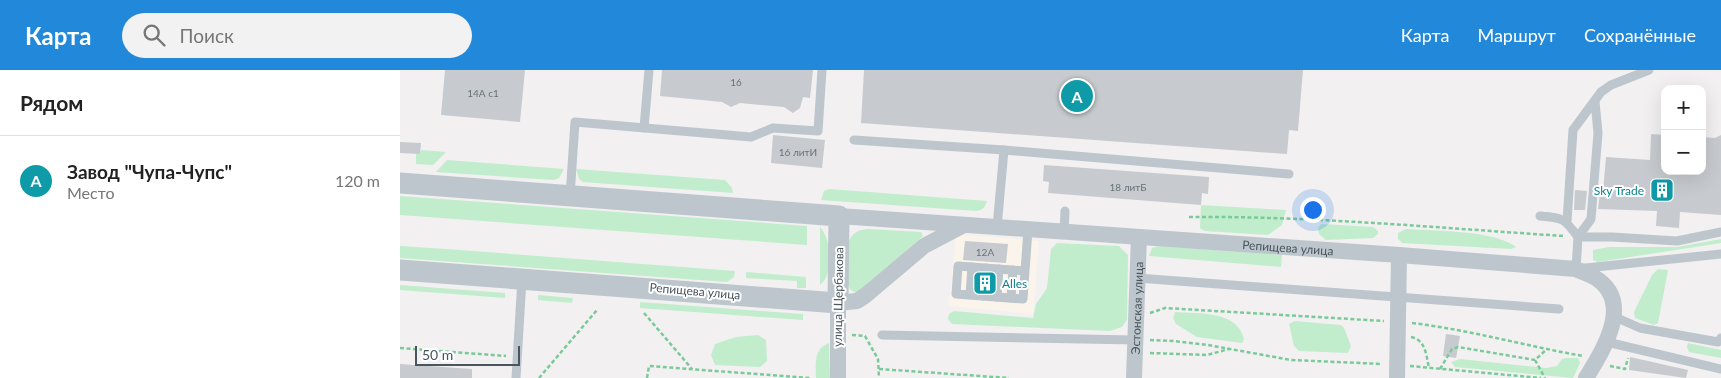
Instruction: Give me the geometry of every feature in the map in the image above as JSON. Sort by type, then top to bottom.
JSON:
[{"type":"street","name":"Репищева улица","points":[[400,183],[1576,269],[1595,277],[1606,287],[1611,296],[1614,317]]},
{"type":"street","name":"улица Щербакова","points":[[838,378],[840,216]]},
{"type":"street","name":"Репищева улица","points":[[400,270],[838,303],[857,301],[866,296],[924,246],[964,225]]},
{"type":"street","name":"Эстонская улица","points":[[1134,378],[1139,237]]},
{"type":"street","points":[[1397,371],[1399,255]]},
{"type":"street","points":[[1586,378],[1607,342],[1614,317]]},
{"type":"lane","points":[[644,128],[649,70]]},
{"type":"lane","points":[[570,196],[575,122],[751,137],[773,128],[818,131],[822,70]]},
{"type":"lane","points":[[1567,221],[1573,130],[1601,92],[1610,85],[1649,70]]},
{"type":"lane","points":[[1595,102],[1598,132],[1591,219],[1578,237],[1576,269],[1721,254]]},
{"type":"lane","points":[[854,140],[1004,150],[1289,174]]},
{"type":"lane","points":[[997,227],[1004,150]]},
{"type":"lane","points":[[1064,232],[1065,211]]},
{"type":"lane","points":[[1540,216],[1556,217],[1567,221],[1578,237]]},
{"type":"lane","points":[[1025,271],[958,266],[956,294],[1023,299],[1028,230]]},
{"type":"lane","points":[[1578,237],[1677,241],[1721,232]]},
{"type":"lane","points":[[970,295],[972,267]]},
{"type":"lane","points":[[983,296],[986,268]]},
{"type":"lane","points":[[997,297],[999,269]]},
{"type":"lane","points":[[1010,298],[1013,270]]},
{"type":"lane","points":[[1137,278],[1559,309]]},
{"type":"lane","points":[[516,378],[522,279]]},
{"type":"lane","points":[[1614,317],[1640,328],[1665,333],[1718,342],[1721,338]]},
{"type":"lane","points":[[882,335],[1135,345]]},
{"type":"lane","points":[[1607,342],[1721,369]]},
{"type":"path","points":[[1189,217],[1331,221],[1578,237]]},
{"type":"path","points":[[1135,323],[1151,312],[1165,308],[1397,329],[1453,328],[1547,350],[1590,357]]},
{"type":"path","points":[[539,378],[597,310]]},
{"type":"path","points":[[644,313],[692,369]]},
{"type":"path","points":[[1397,329],[1415,337],[1424,346],[1429,368]]},
{"type":"path","points":[[848,335],[865,336],[878,359],[879,378]]},
{"type":"path","points":[[1135,345],[1173,341],[1291,360],[1397,371],[1429,368],[1541,378]]},
{"type":"path","points":[[1135,345],[1155,354],[1207,355],[1231,349]]},
{"type":"path","points":[[1440,369],[1452,349],[1458,347],[1535,360],[1547,350]]},
{"type":"path","points":[[400,348],[517,357]]},
{"type":"path","points":[[1535,360],[1545,378]]},
{"type":"path","points":[[647,378],[649,366],[810,378]]},
{"type":"path","points":[[879,369],[1009,378]]},
{"type":"shaded area","points":[[956,234],[1039,241],[1033,314],[949,306]]},
{"type":"green space","points":[[421,150],[446,152],[433,165],[416,164],[416,154],[420,154]]},
{"type":"green space","points":[[447,160],[564,169],[559,178],[554,180],[436,172]]},
{"type":"green space","points":[[576,169],[725,180],[732,188],[733,193],[583,182],[579,179]]},
{"type":"green space","points":[[829,189],[987,201],[984,208],[977,211],[821,200],[824,191]]},
{"type":"green space","points":[[400,196],[807,226],[807,245],[400,215]]},
{"type":"green space","points":[[1201,205],[1286,210],[1282,225],[1268,235],[1205,231],[1200,228]]},
{"type":"green space","points":[[1321,224],[1373,227],[1378,231],[1378,234],[1373,238],[1326,240],[1319,234],[1318,228]]},
{"type":"green space","points":[[820,227],[827,240],[830,257],[828,273],[820,285]]},
{"type":"green space","points":[[868,229],[921,232],[923,236],[859,291],[854,292],[848,285],[848,243],[855,233]]},
{"type":"green space","points":[[1406,229],[1479,234],[1506,241],[1516,247],[1511,249],[1402,243],[1398,239],[1398,233]]},
{"type":"green space","points":[[1721,239],[1721,243],[1598,262],[1593,260],[1593,250],[1609,247],[1677,247]]},
{"type":"green space","points":[[1057,243],[1119,246],[1128,255],[1127,320],[1122,327],[1110,331],[952,324],[948,319],[949,314],[954,311],[1033,318],[1036,304],[1047,288],[1051,249]]},
{"type":"green space","points":[[400,246],[735,271],[734,277],[727,282],[400,258]]},
{"type":"green space","points":[[1159,246],[1282,255],[1281,267],[1149,256],[1152,248]]},
{"type":"green space","points":[[1658,269],[1668,270],[1658,323],[1654,325],[1635,318],[1634,312],[1652,275]]},
{"type":"green space","points":[[746,272],[806,277],[806,288],[797,288],[797,281],[746,278]]},
{"type":"green space","points":[[400,285],[505,293],[505,298],[400,290]]},
{"type":"green space","points":[[538,295],[573,298],[572,303],[538,300]]},
{"type":"green space","points":[[640,302],[803,314],[803,320],[640,308]]},
{"type":"green space","points":[[1175,312],[1216,315],[1225,318],[1234,323],[1244,339],[1242,343],[1197,337],[1176,324],[1173,318]]},
{"type":"green space","points":[[1295,321],[1341,325],[1351,346],[1348,353],[1299,351],[1294,346],[1289,324]]},
{"type":"green space","points":[[758,335],[766,340],[767,361],[760,367],[715,365],[711,355],[715,344],[736,337]]},
{"type":"green space","points":[[829,343],[830,378],[816,378],[816,358],[820,349]]},
{"type":"green space","points":[[1688,343],[1721,350],[1721,358],[1689,352]]},
{"type":"green space","points":[[1578,358],[1580,363],[1573,378],[1455,367],[1451,362],[1460,359],[1546,368],[1557,366],[1562,359]]},
{"type":"building","points":[[445,70],[525,70],[520,122],[441,115]]},
{"type":"building","points":[[662,70],[813,70],[810,98],[803,97],[800,108],[793,113],[784,107],[740,103],[731,107],[722,102],[660,96]]},
{"type":"building","points":[[864,70],[1303,70],[1298,131],[1289,130],[1287,154],[861,123]]},
{"type":"building","name":"Sky Trade","points":[[1651,134],[1661,135],[1661,175],[1706,175],[1706,137],[1715,138],[1721,135],[1721,215],[1680,212],[1679,228],[1656,226],[1657,211],[1598,209],[1600,192],[1603,192],[1606,157],[1650,160]]},
{"type":"building","points":[[773,135],[825,140],[822,168],[771,163]]},
{"type":"building","points":[[400,142],[421,143],[420,154],[400,153]]},
{"type":"building","points":[[1044,165],[1209,177],[1208,194],[1202,193],[1201,205],[1048,193],[1049,182],[1043,181]]},
{"type":"building","points":[[1575,190],[1587,191],[1585,210],[1574,210]]},
{"type":"building","points":[[965,241],[1008,244],[1006,263],[963,260]]},
{"type":"building","points":[[1446,334],[1460,336],[1456,358],[1443,356]]},
{"type":"building","points":[[1630,357],[1688,370],[1686,378],[1629,370]]},
{"type":"building","points":[[400,364],[472,369],[472,378],[400,378]]},
{"type":"place","name":"Завод \"Чупа-Чупс\"","points":[[1077,96]]},
{"type":"place","name":"Sky Trade","points":[[1662,190]]},
{"type":"place","name":"Alles","points":[[985,283]]}]
